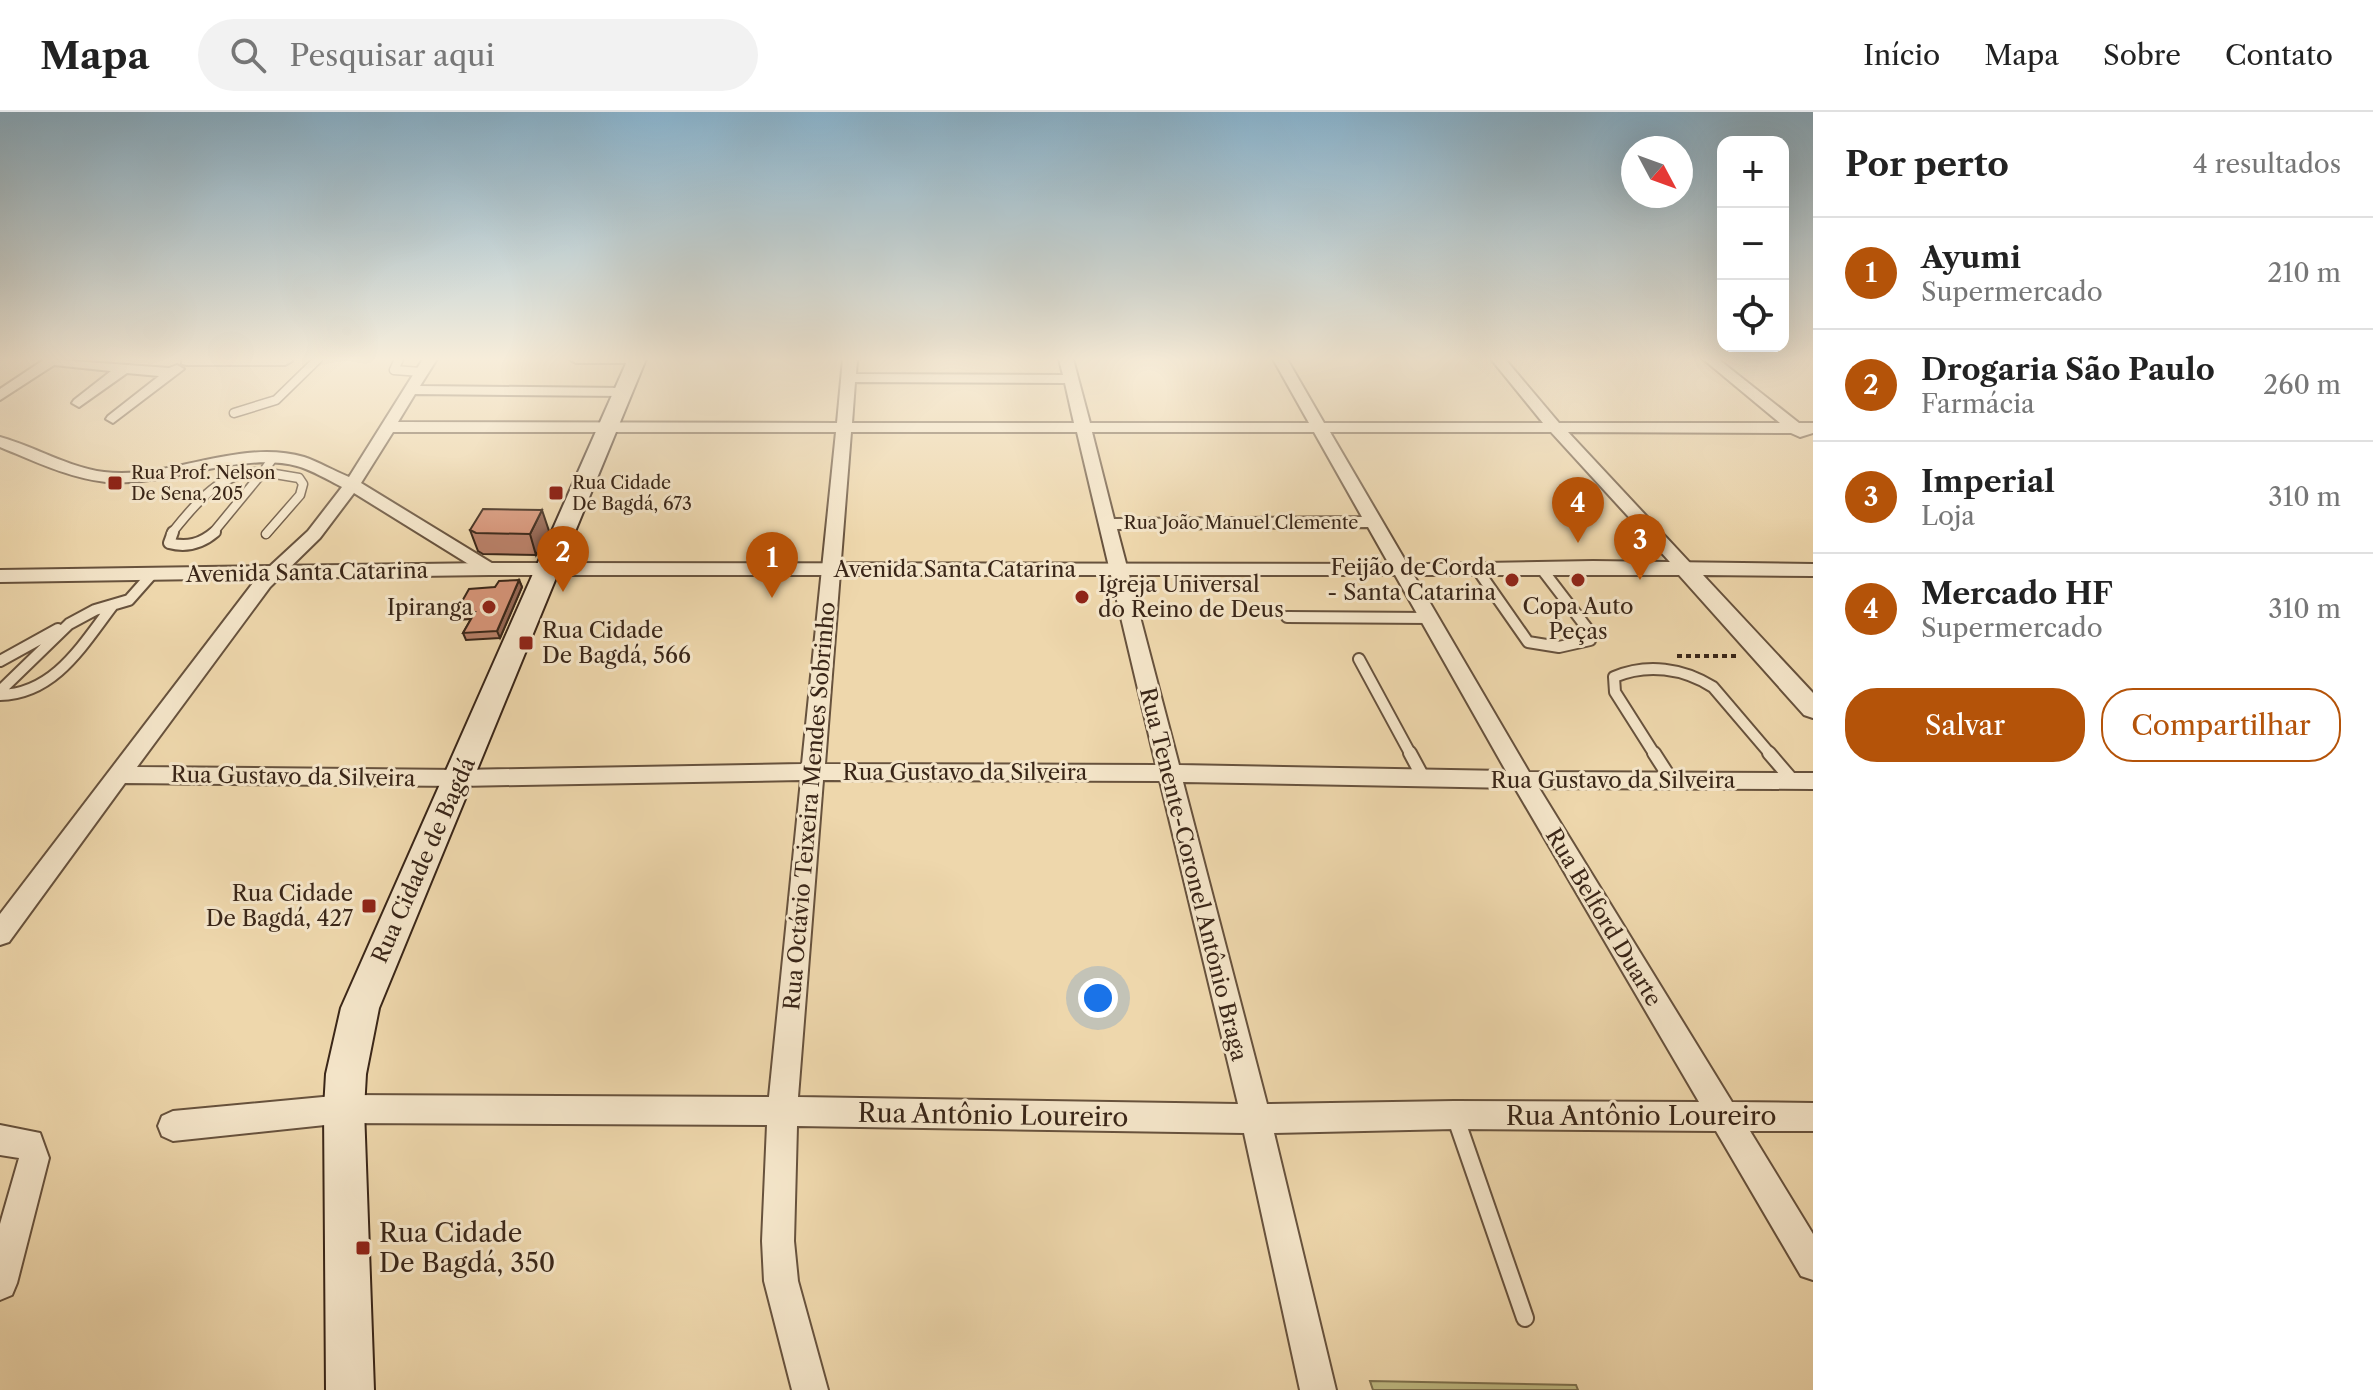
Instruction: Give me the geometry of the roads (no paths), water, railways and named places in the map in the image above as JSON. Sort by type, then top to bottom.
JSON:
[{"type":"main road","name":"Rua Cidade de Bagdá","points":[[350,1390],[344,1109],[349,1050],[360,1008],[611,419]]},
{"type":"street","points":[[0,934],[263,583],[279,571],[354,486],[391,419]]},
{"type":"street","name":"Rua Octávio Teixeira Mendes Sobrinho","points":[[810,1390],[781,1281],[778,1241],[782,1111],[844,419]]},
{"type":"street","name":"Rua Tenente-Coronel Antônio Braga","points":[[1081,419],[1256,1119],[1318,1390]]},
{"type":"street","name":"Rua Belford Duarte","points":[[1315,419],[1522,780],[1813,1264]]},
{"type":"street","points":[[1547,419],[1813,709]]},
{"type":"street","points":[[1783,419],[1813,442]]},
{"type":"street","points":[[386,427],[1813,428]]},
{"type":"street","points":[[0,442],[65,468],[106,477],[268,464],[312,464],[354,486],[489,569]]},
{"type":"street","name":"Rua João Manuel Clemente","points":[[1108,524],[1374,522]]},
{"type":"street","name":"Avenida Santa Catarina","points":[[0,576],[489,569],[1813,570]]},
{"type":"street","name":"Rua Gustavo da Silveira","points":[[117,775],[460,778],[812,772],[1168,773],[1424,779],[1803,781]]},
{"type":"street","name":"Rua Antônio Loureiro","points":[[173,1126],[344,1109],[782,1111],[1256,1119],[1454,1115],[1813,1117]]},
{"type":"street","points":[[0,1140],[29,1144],[34,1158],[0,1283]]},
{"type":"lane","points":[[266,534],[300,495],[303,484],[299,478],[268,464],[211,486],[169,537],[169,543],[193,544],[211,536],[268,464]]},
{"type":"lane","points":[[1477,569],[1528,642],[1537,646],[1582,645],[1590,640],[1590,632],[1541,568]]},
{"type":"lane","points":[[0,661],[15,650],[88,613],[129,600],[152,574]]},
{"type":"lane","points":[[0,693],[19,696],[41,689],[113,605]]},
{"type":"lane","points":[[1287,617],[1429,618]]},
{"type":"lane","points":[[0,693],[69,624]]},
{"type":"lane","points":[[1359,659],[1424,779]]},
{"type":"lane","points":[[1672,781],[1615,692],[1614,677],[1627,670],[1682,672],[1701,678],[1803,781]]},
{"type":"lane","points":[[1454,1115],[1525,1318]]},
{"type":"place","name":"Rua Prof. Nelson De Sena, 205","points":[[115,483]]},
{"type":"place","name":"Rua Cidade De Bagdá, 673","points":[[556,493]]},
{"type":"place","name":"Mercado HF","points":[[1578,543]]},
{"type":"place","name":"Feijão de Corda - Santa Catarina","points":[[1512,580]]},
{"type":"place","name":"Copa Auto Peças","points":[[1578,580]]},
{"type":"place","name":"Imperial","points":[[1640,580]]},
{"type":"place","name":"Drogaria São Paulo","points":[[563,592]]},
{"type":"place","name":"Igreja Universal do Reino de Deus","points":[[1082,597]]},
{"type":"place","name":"Ayumi","points":[[772,598]]},
{"type":"place","name":"Ipiranga","points":[[489,607]]},
{"type":"place","name":"Rua Cidade De Bagdá, 566","points":[[526,643]]},
{"type":"place","name":"Rua Cidade De Bagdá, 427","points":[[369,906]]},
{"type":"place","name":"Rua Cidade De Bagdá, 350","points":[[363,1248]]}]
